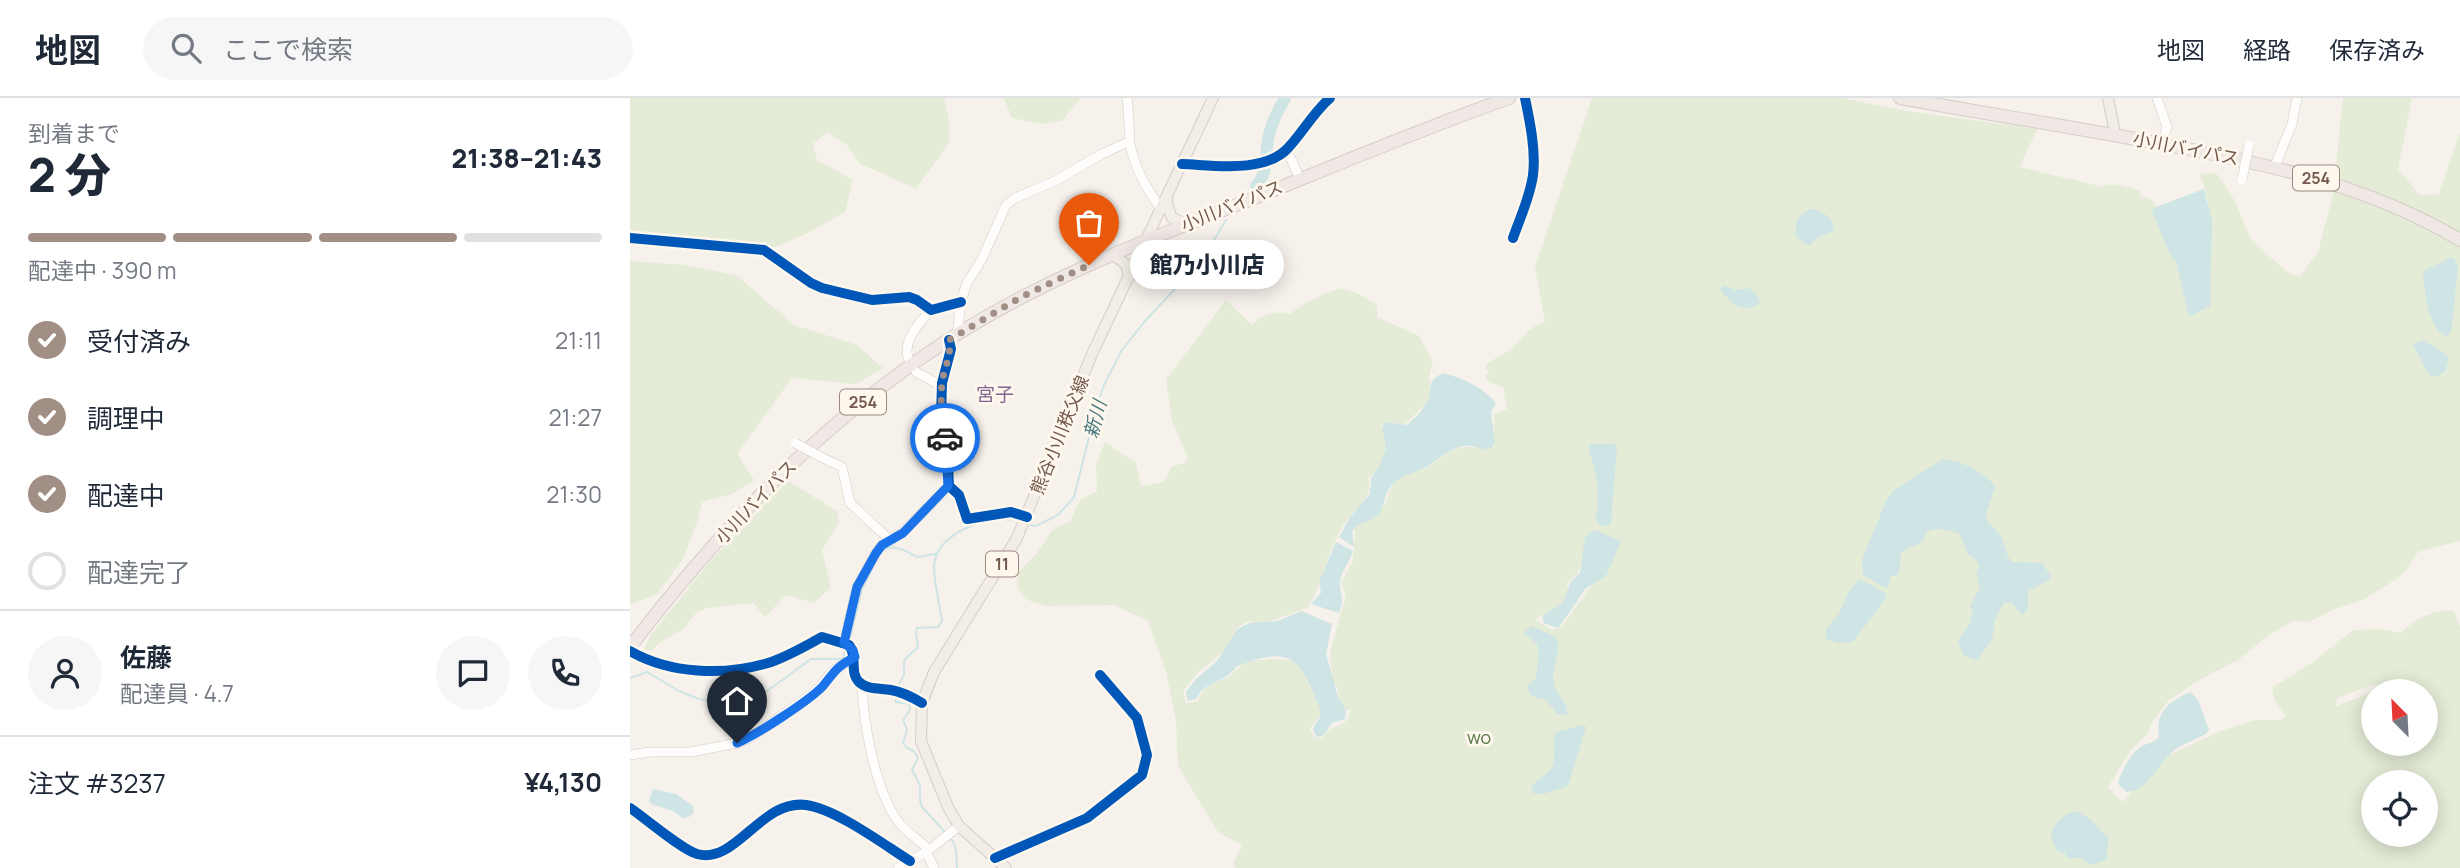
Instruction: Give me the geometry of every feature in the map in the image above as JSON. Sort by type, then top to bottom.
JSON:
[{"type":"highway","name":"小川バイパス","points":[[632,646],[717,542],[780,475],[877,391],[953,337],[1021,297],[1113,255],[1509,98]]},
{"type":"highway","name":"小川バイパス","points":[[1900,98],[2115,134],[2275,166],[2381,200],[2460,240]]},
{"type":"main road","name":"熊谷小川秩父線","points":[[1006,868],[959,826],[947,807],[923,750],[919,730],[922,703],[934,672],[1001,565],[1027,517],[1092,355],[1213,98]]},
{"type":"main road","points":[[2108,98],[2115,134]]},
{"type":"main road","points":[[1167,195],[1167,207],[1172,218],[1187,224]]},
{"type":"main road","points":[[1113,255],[1126,264],[1129,278]]},
{"type":"street","points":[[1127,98],[1134,161],[1161,209]]},
{"type":"street","points":[[1182,164],[1245,166],[1272,158],[1287,150],[1317,110],[1330,98]]},
{"type":"street","points":[[1513,238],[1530,189],[1534,168],[1525,98]]},
{"type":"street","points":[[2157,98],[2167,127],[2162,144]]},
{"type":"street","points":[[2275,166],[2292,124],[2297,98]]},
{"type":"street","points":[[844,643],[857,587],[882,545],[903,533],[948,486],[947,445],[941,416],[942,386],[966,285],[982,259],[1006,205],[1014,198],[1055,181],[1130,141]]},
{"type":"street","points":[[2242,180],[2249,145]]},
{"type":"street","points":[[1287,150],[1300,180]]},
{"type":"street","points":[[630,238],[764,250],[822,288],[872,300],[909,298],[931,310]]},
{"type":"street","points":[[908,358],[906,349],[909,339],[931,310],[961,302]]},
{"type":"street","points":[[916,372],[942,386]]},
{"type":"street","points":[[792,442],[842,467],[850,503],[891,541]]},
{"type":"street","points":[[948,486],[959,495],[967,519],[1011,512],[1027,517]]},
{"type":"street","points":[[632,646],[654,663],[707,671],[768,662],[822,637],[844,643],[853,650],[856,677],[862,684],[910,696],[922,703]]},
{"type":"street","points":[[630,755],[639,752],[691,751],[750,738],[816,691],[833,671],[855,657]]},
{"type":"street","points":[[995,858],[1087,818],[1142,775],[1147,755],[1140,726],[1132,711],[1100,675]]},
{"type":"street","points":[[862,684],[873,760],[880,785],[896,818],[927,850],[934,868]]},
{"type":"street","points":[[630,808],[689,851],[705,856],[743,838],[773,812],[794,804],[806,805],[837,816],[910,861]]},
{"type":"street","points":[[898,868],[959,826]]},
{"type":"green space","points":[[630,98],[944,98],[949,122],[949,143],[916,189],[859,163],[847,145],[827,132],[813,144],[817,160],[853,180],[845,212],[804,235],[775,247],[630,230]]},
{"type":"green space","points":[[1004,98],[1081,98],[1062,121],[1040,124],[1012,118]]},
{"type":"green space","name":"wo","points":[[1592,98],[1839,98],[1914,112],[2037,129],[2020,167],[2103,187],[2117,185],[2141,192],[2140,196],[2151,199],[2206,278],[2209,212],[2199,174],[2216,173],[2231,194],[2252,241],[2286,271],[2299,277],[2318,252],[2333,195],[2343,98],[2412,98],[2398,169],[2420,195],[2439,194],[2460,132],[2460,541],[2418,552],[2398,578],[2363,600],[2335,609],[2309,622],[2293,621],[2269,635],[2238,660],[2201,679],[2169,700],[2152,722],[2148,733],[2130,751],[2108,787],[2122,802],[2162,758],[2220,731],[2255,720],[2280,720],[2287,716],[2275,700],[2273,687],[2313,662],[2353,630],[2381,629],[2400,633],[2425,616],[2454,611],[2460,627],[2460,868],[1236,868],[1233,864],[1242,845],[1218,832],[1178,766],[1176,720],[1166,672],[1148,621],[1114,605],[1046,606],[1030,601],[1017,589],[1018,572],[1037,553],[1052,530],[1070,521],[1081,499],[1097,491],[1096,464],[1105,442],[1136,463],[1141,486],[1164,482],[1171,467],[1184,463],[1188,458],[1172,421],[1166,379],[1226,300],[1252,325],[1269,314],[1290,314],[1335,290],[1345,289],[1365,298],[1377,306],[1377,317],[1419,336],[1433,361],[1429,377],[1431,399],[1405,424],[1388,423],[1381,426],[1388,439],[1381,468],[1368,478],[1369,491],[1366,497],[1338,534],[1309,607],[1259,625],[1248,621],[1241,625],[1234,632],[1232,643],[1197,674],[1183,691],[1186,703],[1198,701],[1206,689],[1246,662],[1291,661],[1305,676],[1323,711],[1310,729],[1315,738],[1322,739],[1327,731],[1345,722],[1351,711],[1339,707],[1338,690],[1332,679],[1330,652],[1346,595],[1341,583],[1353,561],[1355,523],[1379,511],[1400,475],[1423,469],[1461,447],[1494,447],[1494,415],[1507,409],[1503,387],[1488,381],[1485,376],[1489,372],[1485,366],[1510,350],[1528,331],[1545,323],[1535,267]],"holes":[[[1585,553],[1591,586],[1562,626],[1553,630],[1536,620],[1541,615],[1559,610],[1569,596],[1567,583],[1577,574]]]},
{"type":"green space","points":[[630,261],[684,265],[736,275],[794,325],[857,345],[883,368],[856,384],[792,378],[737,454],[754,480],[732,494],[702,502],[683,559],[656,595],[630,604]]},
{"type":"green space","points":[[788,481],[837,511],[839,523],[822,550],[831,587],[814,603],[786,595],[765,617],[753,603],[707,608],[697,612],[682,630],[652,650],[644,650],[650,636],[712,559]]},
{"type":"shaded area","points":[[2204,189],[2212,221],[2210,306],[2191,316],[2188,313],[2176,261],[2171,257],[2151,209]]},
{"type":"shaded area","points":[[1811,209],[1826,215],[1834,228],[1809,246],[1796,237],[1796,227],[1800,216]]},
{"type":"shaded area","points":[[2452,257],[2458,264],[2452,326],[2446,337],[2431,318],[2423,275],[2425,270]]},
{"type":"shaded area","points":[[1724,285],[1735,290],[1750,288],[1759,298],[1760,304],[1747,308],[1737,306],[1720,290]]},
{"type":"shaded area","points":[[2422,340],[2446,354],[2449,359],[2445,372],[2434,377],[2429,374],[2413,345]]},
{"type":"shaded area","points":[[1443,373],[1472,384],[1496,403],[1491,412],[1495,443],[1491,449],[1459,447],[1397,481],[1387,492],[1379,514],[1352,531],[1354,547],[1339,537],[1350,517],[1370,494],[1371,478],[1380,465],[1386,448],[1382,427],[1387,422],[1407,425],[1425,405],[1433,380]]},
{"type":"shaded area","points":[[1590,444],[1614,444],[1617,447],[1611,523],[1608,526],[1600,525],[1595,518],[1598,508],[1597,479]]},
{"type":"shaded area","points":[[1943,459],[1972,468],[1991,482],[1995,487],[1986,515],[1988,522],[2001,536],[2008,557],[2013,562],[2042,563],[2051,576],[2048,581],[2028,591],[2028,607],[2022,615],[2011,602],[2004,603],[1995,620],[1992,640],[1977,660],[1963,655],[1958,641],[1970,623],[1973,611],[1970,606],[1980,588],[1976,573],[1979,567],[1977,561],[1968,554],[1960,534],[1939,529],[1927,532],[1920,543],[1901,553],[1899,573],[1891,576],[1887,589],[1863,575],[1862,560],[1886,501],[1893,491]]},
{"type":"shaded area","points":[[1594,530],[1621,541],[1606,576],[1586,588],[1559,627],[1544,623],[1542,616],[1562,604],[1571,581],[1580,573],[1585,537]]},
{"type":"shaded area","points":[[1336,542],[1353,551],[1340,579],[1342,601],[1339,613],[1311,604],[1321,593],[1319,582]]},
{"type":"shaded area","points":[[1860,579],[1885,593],[1886,598],[1853,642],[1840,643],[1826,639],[1826,629],[1839,614],[1849,590]]},
{"type":"shaded area","points":[[1301,611],[1332,624],[1326,654],[1338,697],[1346,711],[1345,719],[1332,723],[1324,735],[1317,737],[1313,731],[1320,711],[1307,680],[1293,662],[1276,656],[1237,666],[1232,672],[1205,688],[1196,699],[1188,701],[1186,692],[1195,680],[1217,661],[1237,629],[1250,623],[1278,621]]},
{"type":"shaded area","points":[[1532,626],[1557,638],[1558,650],[1553,679],[1555,688],[1566,706],[1567,715],[1557,714],[1546,700],[1531,696],[1527,686],[1536,678],[1539,650],[1536,643],[1523,633]]},
{"type":"shaded area","points":[[2190,692],[2198,700],[2209,730],[2176,749],[2148,781],[2127,792],[2118,784],[2129,760],[2139,748],[2159,737],[2159,720],[2165,708]]},
{"type":"shaded area","points":[[1584,725],[1586,727],[1568,786],[1543,794],[1532,793],[1536,781],[1552,767],[1556,732]]},
{"type":"shaded area","points":[[653,789],[676,794],[693,806],[694,812],[683,818],[673,811],[651,804],[649,801]]},
{"type":"shaded area","points":[[2076,811],[2090,819],[2109,839],[2106,860],[2091,865],[2081,858],[2067,858],[2065,853],[2057,851],[2051,837],[2054,828],[2062,817]]},
{"type":"waterway","name":"新川","points":[[1256,186],[1264,170],[1271,128],[1285,98]]},
{"type":"waterway","name":"新川","points":[[1028,524],[1036,526],[1058,515],[1074,497],[1104,385],[1122,350],[1202,260],[1226,220]]},
{"type":"waterway","points":[[897,688],[904,675],[904,660],[918,647],[917,628],[938,627],[942,621],[934,567],[943,544],[966,528],[980,523],[994,520],[1019,521]]},
{"type":"waterway","points":[[885,549],[898,548],[917,557],[935,554]]},
{"type":"waterway","points":[[850,638],[862,589],[874,565]]},
{"type":"waterway","points":[[630,678],[647,672],[679,691],[699,699],[741,707],[755,700],[811,659],[843,659],[846,647]]},
{"type":"waterway","points":[[895,693],[896,702],[909,704],[910,710],[903,720],[907,730],[903,743],[914,751],[918,758],[912,770],[920,785],[922,807],[945,832]]},
{"type":"waterway","points":[[951,839],[956,849],[957,868]]},
{"type":"cycle path","points":[[1182,164],[1237,166],[1266,162],[1288,148],[1330,98]]},
{"type":"cycle path","points":[[1513,238],[1527,199],[1534,166],[1531,127],[1525,98]]},
{"type":"cycle path","points":[[630,238],[764,250],[811,283],[872,300],[909,297],[931,310],[961,302]]},
{"type":"cycle path","points":[[949,340],[951,349],[942,383],[941,416],[947,445],[949,486],[959,495],[967,519],[1011,512],[1027,517]]},
{"type":"cycle path","points":[[630,651],[646,659],[680,668],[734,670],[775,661],[822,637],[849,645],[853,654],[854,674],[863,685],[900,692],[922,703]]},
{"type":"cycle path","points":[[995,858],[1087,818],[1142,775],[1147,755],[1137,718],[1100,675]]},
{"type":"cycle path","points":[[630,808],[690,851],[711,855],[737,842],[775,812],[790,806],[806,805],[845,820],[910,861]]},
{"type":"way so far","points":[[945,438],[941,416],[942,383],[951,349],[949,340],[1021,297],[1089,265]]},
{"type":"place","name":"館乃小川店","points":[[1089,265]]},
{"type":"district","name":"宮子","points":[[995,394]]},
{"type":"route","points":[[737,743],[759,733],[822,686],[839,666],[855,657],[853,650],[844,643],[857,587],[882,545],[897,538],[948,486],[945,438]]}]
